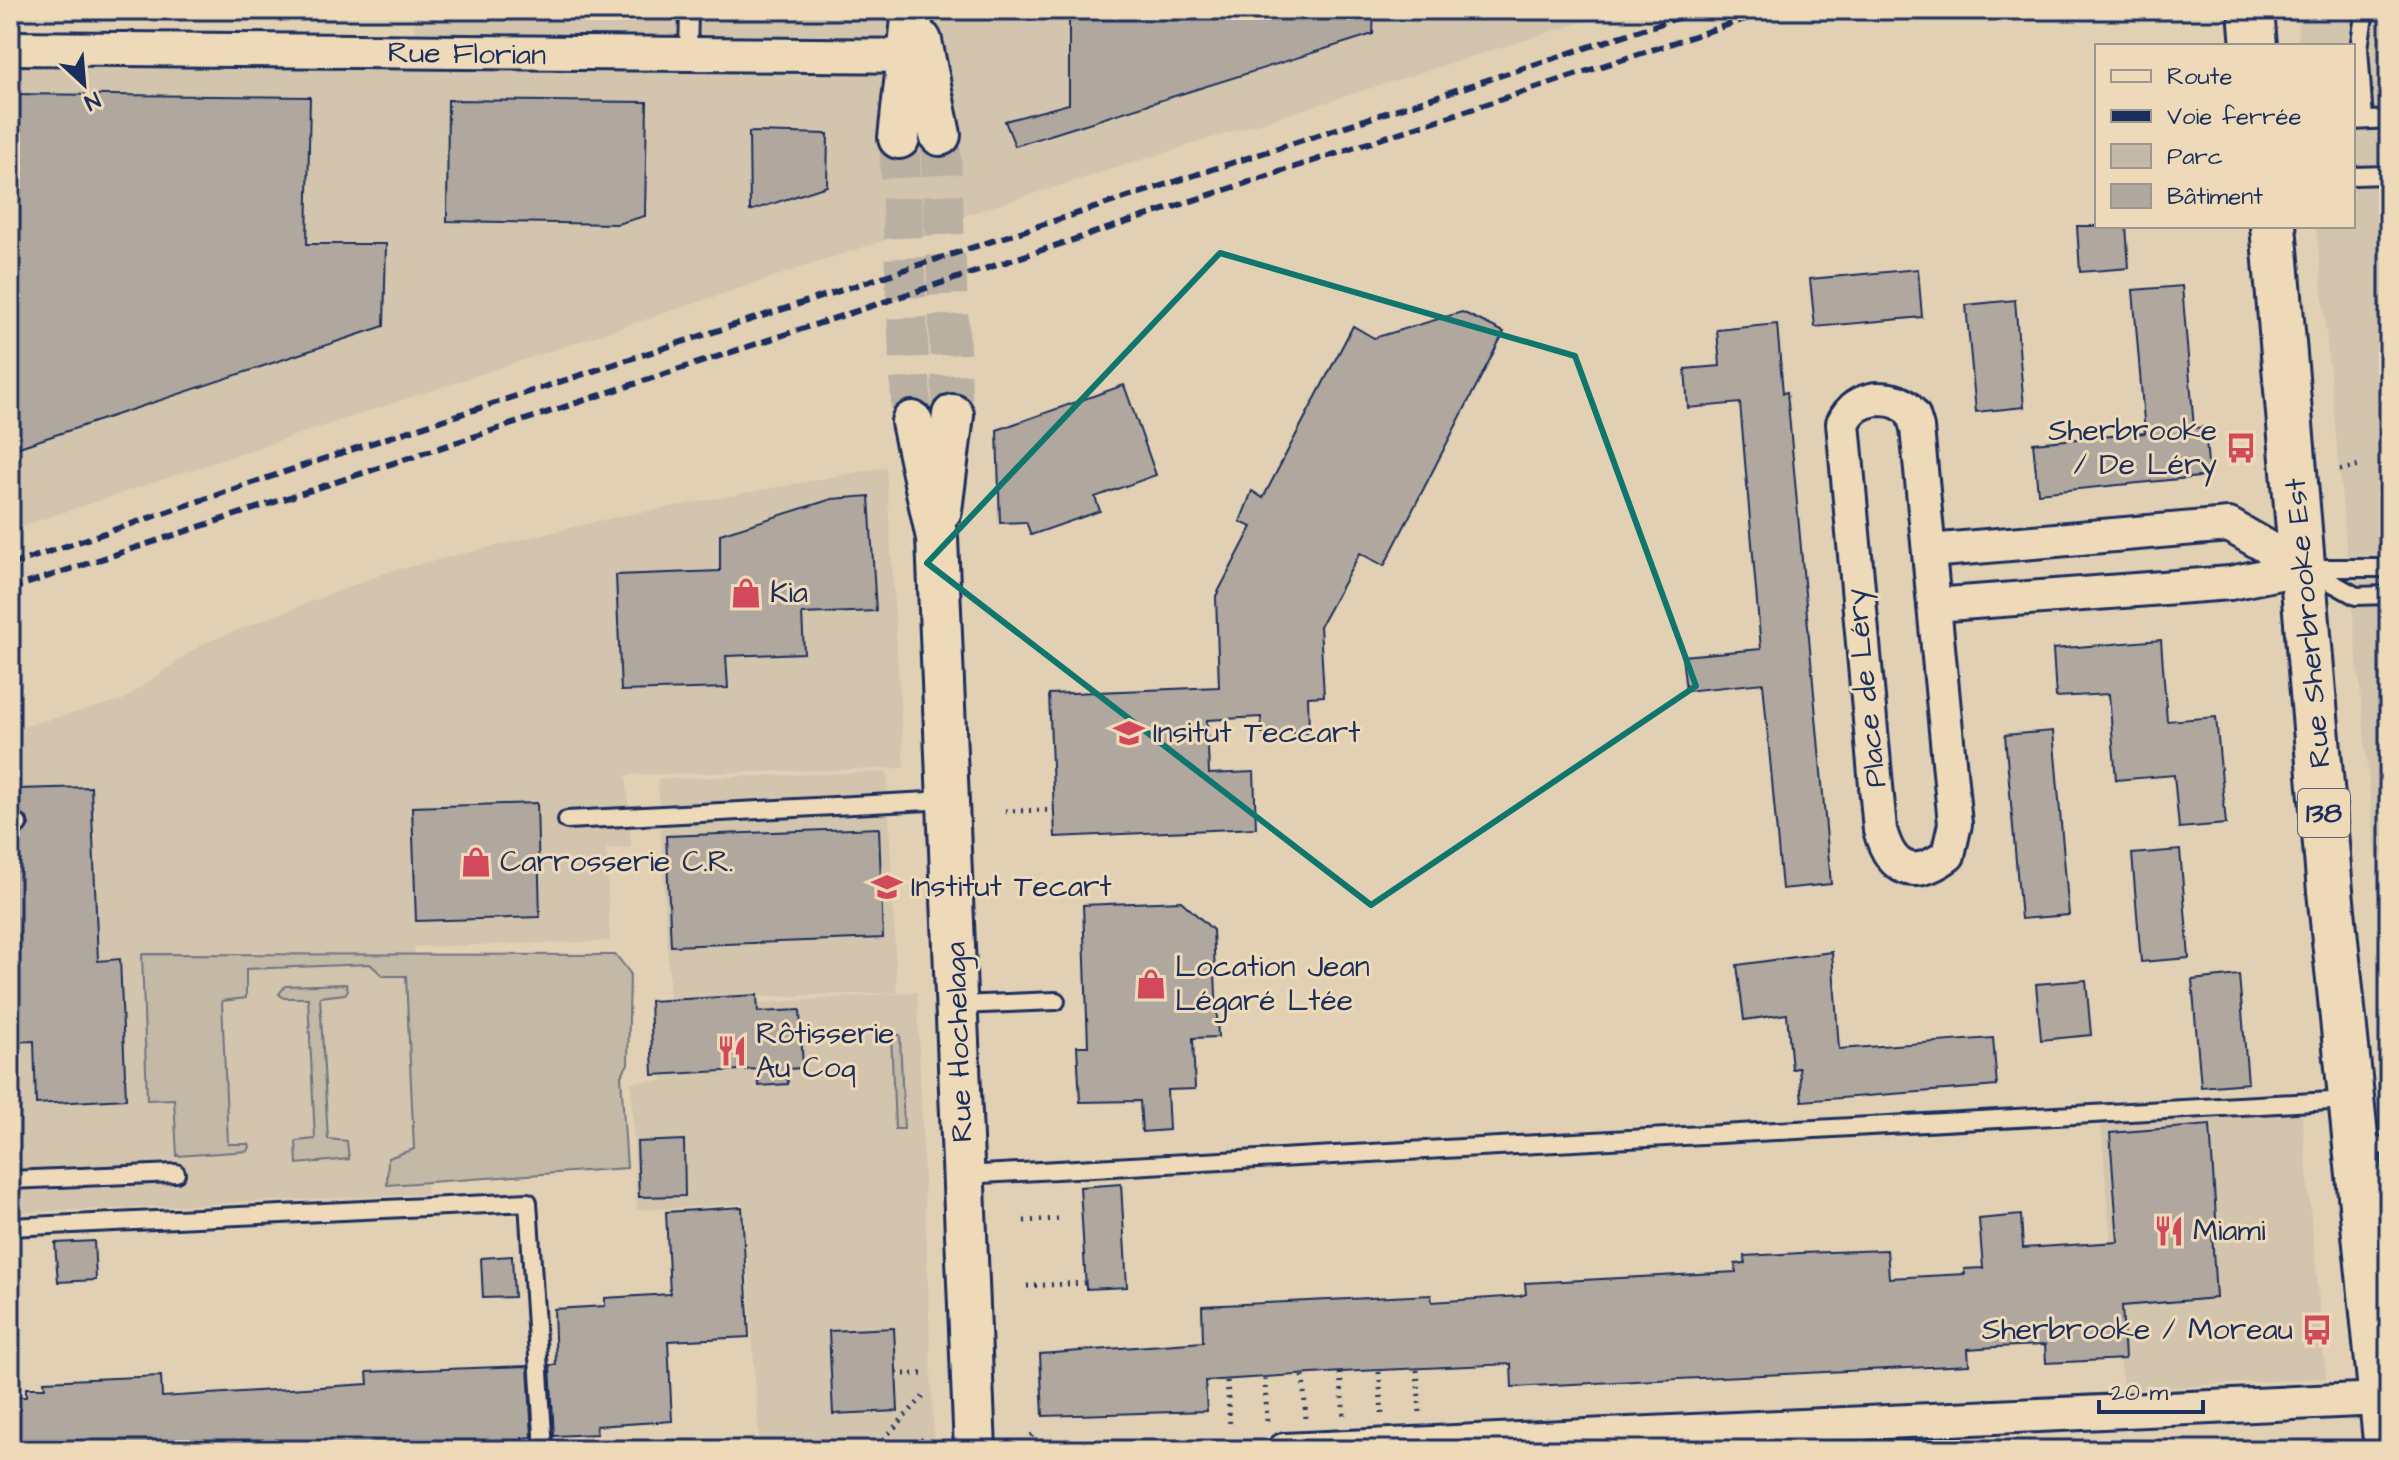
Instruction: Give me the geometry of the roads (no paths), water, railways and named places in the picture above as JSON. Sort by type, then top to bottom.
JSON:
[{"type":"main road","points":[[2251,10],[2254,44]]},
{"type":"main road","name":"Rue Sherbrooke Est","points":[[2273,228],[2351,1100],[2373,1146],[2381,1399],[2387,1450]]},
{"type":"street","points":[[899,138],[916,56],[914,10]]},
{"type":"street","name":"Rue Florian","points":[[10,48],[916,56]]},
{"type":"street","points":[[916,56],[940,135]]},
{"type":"street","name":"Place de Léry","points":[[1892,399],[1906,405],[1913,415],[1934,605],[1954,840],[1948,855],[1936,864],[1922,869],[1906,868],[1893,862],[1880,830],[1854,559],[1843,423],[1850,410],[1862,402],[1892,399]]},
{"type":"street","name":"Rue Hochelaga","points":[[937,538],[953,415]]},
{"type":"street","name":"Rue Hochelaga","points":[[912,422],[937,538],[975,1450]]},
{"type":"street","points":[[1929,551],[2229,525],[2304,568]]},
{"type":"street","points":[[1934,605],[2230,583],[2304,568]]},
{"type":"street","points":[[1276,1438],[2381,1399]]},
{"type":"lane","points":[[688,56],[689,10]]},
{"type":"lane","points":[[2365,10],[2356,49],[2359,120],[2389,119]]},
{"type":"lane","points":[[2355,176],[2389,175]]},
{"type":"lane","points":[[2304,568],[2389,568]]},
{"type":"lane","points":[[2304,568],[2356,596],[2389,595]]},
{"type":"lane","points":[[567,820],[949,800]]},
{"type":"lane","points":[[958,1005],[1056,1001]]},
{"type":"lane","points":[[964,1175],[2351,1100]]},
{"type":"lane","points":[[10,1180],[176,1173]]},
{"type":"lane","points":[[10,1227],[528,1202],[544,1450]]},
{"type":"tunnel","points":[[940,135],[953,415]]},
{"type":"tunnel","points":[[899,138],[912,422]]},
{"type":"railway","points":[[10,565],[329,457],[1702,10]]},
{"type":"railway","points":[[10,589],[1773,10]]},
{"type":"place","name":"Sherbrooke / De Léry","points":[[2241,448]]},
{"type":"place","name":"Kia","points":[[746,593]]},
{"type":"place","name":"Insitut Teccart","points":[[1129,733]]},
{"type":"place","name":"Carrosserie C.R.","points":[[476,862]]},
{"type":"place","name":"Institut Tecart","points":[[887,887]]},
{"type":"place","name":"Location Jean Légaré Ltée","points":[[1151,984]]},
{"type":"place","name":"Rôtisserie Au Coq","points":[[732,1051]]},
{"type":"place","name":"Miami","points":[[2169,1231]]},
{"type":"place","name":"Sherbrooke / Moreau","points":[[2317,1330]]}]
